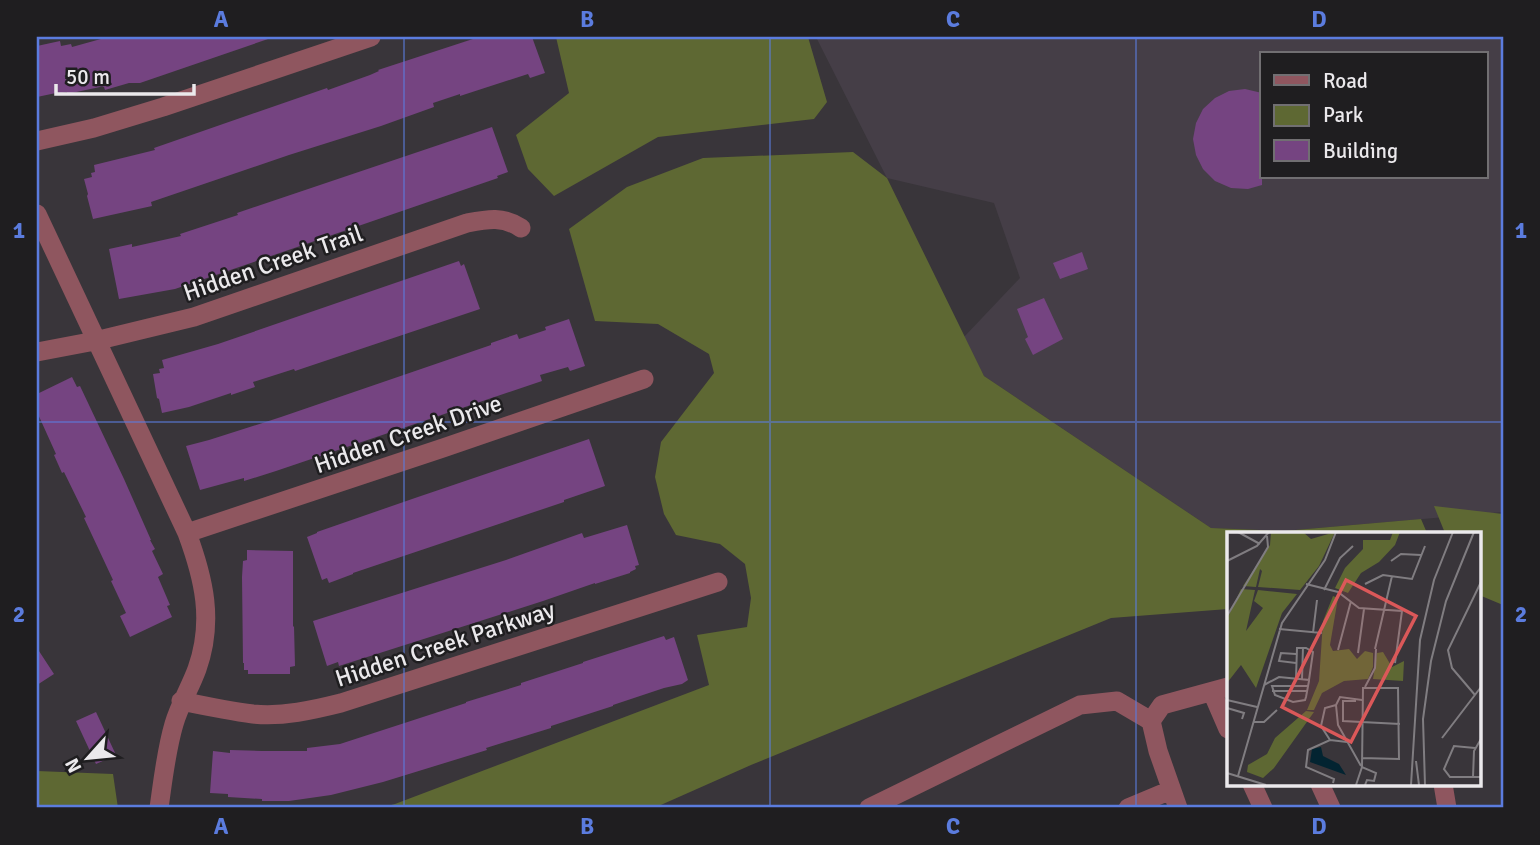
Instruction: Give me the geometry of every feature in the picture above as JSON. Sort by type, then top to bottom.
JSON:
[{"type":"street","points":[[37,141],[163,107],[371,37]]},
{"type":"street","points":[[37,214],[187,533],[205,592],[204,644],[196,671],[174,722],[165,759],[159,808]]},
{"type":"street","name":"Hidden Creek Trail","points":[[37,352],[194,317],[467,223],[488,218],[500,219],[521,228]]},
{"type":"street","name":"Hidden Creek Drive","points":[[187,533],[644,379]]},
{"type":"street","name":"Hidden Creek Parkway","points":[[181,701],[255,714],[309,711],[718,582]]},
{"type":"street","points":[[1178,808],[1158,751],[1151,721],[1161,705],[1220,689],[1227,724]]},
{"type":"street","points":[[869,808],[1080,705],[1117,702],[1151,721]]},
{"type":"street","points":[[1253,786],[1263,808]]},
{"type":"street","points":[[1321,786],[1331,808]]},
{"type":"street","points":[[1443,786],[1447,808]]},
{"type":"street","points":[[1128,808],[1171,789]]},
{"type":"shaded area","points":[[816,37],[1503,37],[1503,512],[1284,531],[1211,528],[984,376],[964,337],[1020,278],[994,203],[887,178]]},
{"type":"green space","points":[[556,37],[808,37],[827,102],[814,119],[658,137],[554,196],[528,169],[516,135],[569,93]]},
{"type":"green space","points":[[853,152],[887,178],[984,376],[1211,528],[1284,531],[1421,519],[1427,532],[1227,532],[1227,609],[1111,618],[751,765],[654,808],[380,808],[709,685],[697,635],[747,627],[751,598],[745,564],[720,544],[676,535],[664,514],[655,477],[661,442],[714,373],[709,354],[658,324],[595,321],[569,229],[627,187],[703,158]]},
{"type":"green space","points":[[1434,506],[1503,514],[1503,605],[1480,595],[1480,532],[1445,532]]},
{"type":"green space","points":[[37,771],[113,774],[118,808],[37,808]]},
{"type":"building","points":[[108,37],[268,39],[140,83],[129,83],[105,90],[100,87],[37,97],[37,46],[60,41],[61,46],[71,44],[72,47]]},
{"type":"building","points":[[479,37],[532,37],[545,73],[530,78],[528,74],[460,94],[433,103],[434,107],[381,126],[151,202],[152,206],[93,219],[84,179],[92,177],[91,173],[95,172],[94,165],[155,150],[154,148]]},
{"type":"building","points":[[1245,89],[1260,93],[1262,185],[1248,189],[1231,188],[1215,181],[1203,169],[1196,155],[1193,139],[1196,123],[1203,109],[1215,98],[1229,91]]},
{"type":"building","points":[[492,127],[508,172],[497,176],[498,178],[175,289],[119,299],[109,249],[132,244],[132,247],[181,236],[180,234],[238,215],[237,213]]},
{"type":"building","points":[[1082,252],[1088,269],[1060,279],[1053,263]]},
{"type":"building","points":[[459,261],[461,266],[464,264],[480,309],[295,371],[294,369],[253,382],[255,387],[231,395],[162,413],[153,374],[160,373],[159,369],[164,368],[162,360],[218,344]]},
{"type":"building","points":[[1044,298],[1063,339],[1033,355],[1025,339],[1028,337],[1017,309]]},
{"type":"building","points":[[569,319],[585,366],[570,371],[568,367],[540,375],[542,381],[276,471],[200,490],[186,446],[281,417],[517,334],[519,339]]},
{"type":"building","points":[[72,377],[77,387],[80,386],[155,549],[152,551],[163,574],[158,577],[170,605],[167,606],[172,617],[130,637],[120,616],[126,613],[111,581],[113,580],[84,518],[86,517],[64,472],[62,473],[37,412],[37,394]]},
{"type":"building","points":[[589,439],[605,486],[329,583],[327,578],[322,580],[307,537]]},
{"type":"building","points":[[627,525],[639,565],[630,573],[339,666],[338,662],[327,666],[313,621],[582,533],[584,538]]},
{"type":"building","points":[[247,550],[293,551],[295,666],[290,667],[290,674],[248,674],[248,670],[244,670],[242,577]]},
{"type":"building","points":[[664,636],[666,640],[674,637],[688,680],[682,684],[486,748],[487,750],[331,795],[289,801],[262,801],[210,793],[213,751],[307,751],[307,748],[340,744]]},
{"type":"building","points":[[37,648],[54,674],[37,685]]},
{"type":"building","points":[[96,712],[116,755],[96,764],[76,721]]}]
